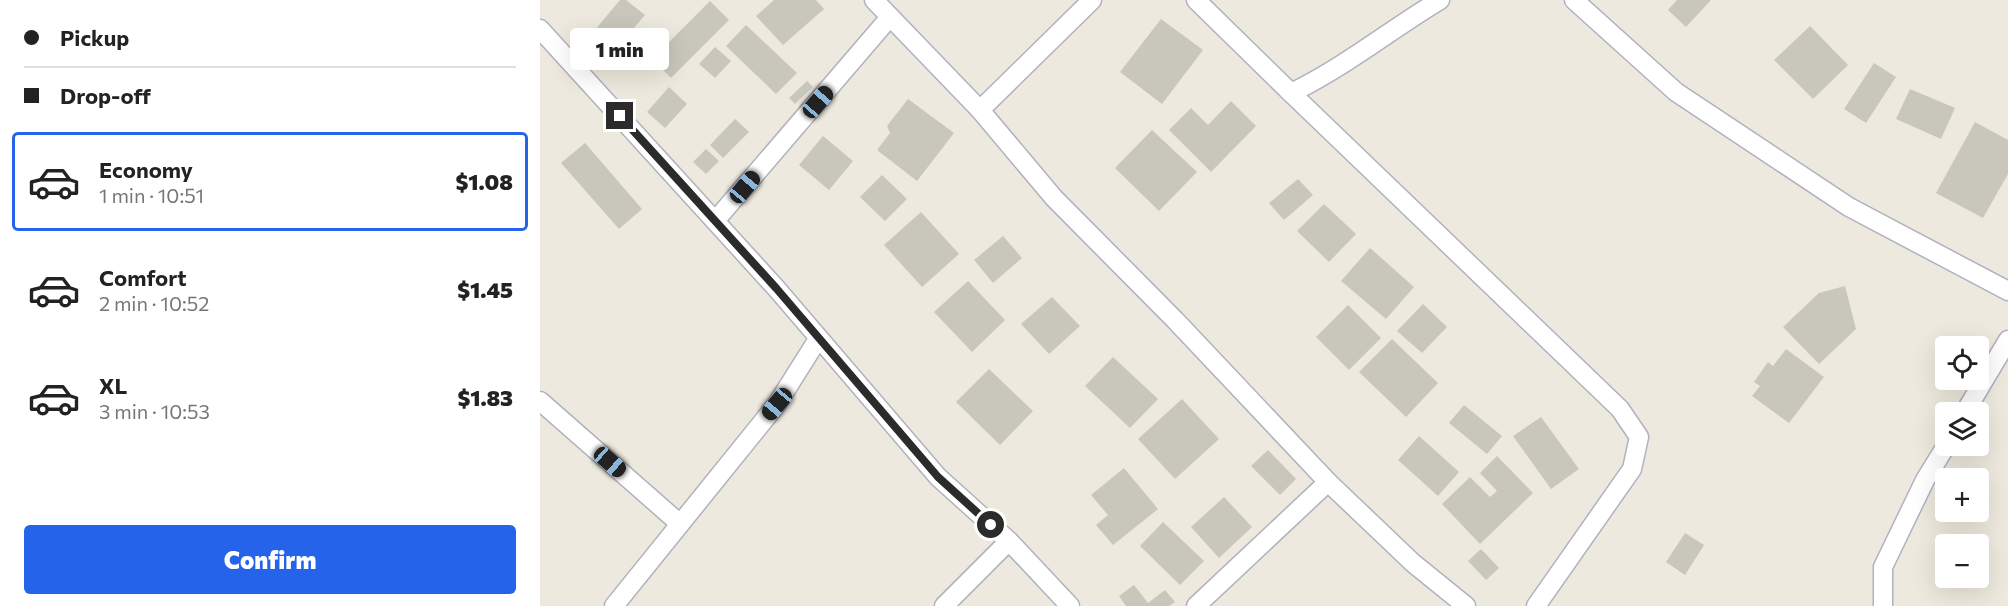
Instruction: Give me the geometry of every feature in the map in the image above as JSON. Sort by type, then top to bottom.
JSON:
[{"type":"street","points":[[874,0],[980,110],[1054,198],[1175,320],[1328,482],[1413,563],[1466,606]]},
{"type":"street","points":[[980,110],[1092,0]]},
{"type":"street","points":[[1196,0],[1620,409],[1639,437],[1632,469],[1536,606]]},
{"type":"street","points":[[1291,93],[1315,82],[1397,26],[1440,0]]},
{"type":"street","points":[[1574,0],[1676,92],[1849,207],[2008,291]]},
{"type":"street","points":[[716,221],[891,17]]},
{"type":"street","points":[[540,29],[716,221],[938,477],[1009,541],[1070,606]]},
{"type":"street","points":[[614,606],[777,404],[818,339]]},
{"type":"street","points":[[1971,402],[2008,340]]},
{"type":"street","points":[[540,400],[679,523]]},
{"type":"street","points":[[1883,606],[1883,567],[1925,480],[1940,456]]},
{"type":"street","points":[[1196,606],[1328,482]]},
{"type":"street","points":[[944,606],[1009,541]]},
{"type":"building","points":[[620,0],[626,0],[645,15],[616,49],[594,31]]},
{"type":"building","points":[[774,0],[816,0],[824,9],[783,45],[756,16]]},
{"type":"building","points":[[1677,0],[1711,0],[1686,27],[1668,10]]},
{"type":"building","points":[[710,1],[729,20],[671,78],[652,59]]},
{"type":"building","points":[[1161,19],[1203,50],[1162,104],[1120,72]]},
{"type":"building","points":[[746,25],[797,73],[776,94],[726,46]]},
{"type":"building","points":[[1810,26],[1848,65],[1813,99],[1774,60]]},
{"type":"building","points":[[715,47],[731,61],[715,78],[699,64]]},
{"type":"building","points":[[1874,63],[1896,77],[1866,123],[1844,109]]},
{"type":"building","points":[[807,81],[813,87],[795,104],[789,98]]},
{"type":"building","points":[[669,87],[687,104],[665,128],[647,112]]},
{"type":"building","points":[[1910,89],[1955,108],[1941,139],[1896,119]]},
{"type":"building","points":[[908,99],[954,133],[917,181],[877,150],[890,133],[887,126]]},
{"type":"building","points":[[1231,101],[1256,126],[1211,172],[1169,130],[1191,108],[1208,125]]},
{"type":"building","points":[[735,119],[749,132],[723,158],[710,145]]},
{"type":"building","points":[[1975,122],[2008,140],[2008,174],[1983,218],[1936,193]]},
{"type":"building","points":[[1152,130],[1197,172],[1159,211],[1115,168]]},
{"type":"building","points":[[823,136],[853,161],[829,190],[799,165]]},
{"type":"building","points":[[585,143],[642,209],[619,229],[561,163]]},
{"type":"building","points":[[706,149],[719,161],[706,174],[693,162]]},
{"type":"building","points":[[882,175],[907,199],[885,221],[860,197]]},
{"type":"building","points":[[1298,179],[1313,195],[1284,220],[1269,203]]},
{"type":"building","points":[[1324,204],[1356,234],[1329,262],[1297,231]]},
{"type":"building","points":[[921,212],[959,254],[922,287],[884,245]]},
{"type":"building","points":[[1003,236],[1022,258],[993,283],[974,260]]},
{"type":"building","points":[[1370,248],[1414,287],[1386,319],[1341,281]]},
{"type":"building","points":[[968,281],[1005,320],[972,352],[934,312]]},
{"type":"building","points":[[1845,286],[1856,329],[1819,364],[1783,327],[1819,293]]},
{"type":"building","points":[[1052,297],[1080,326],[1049,354],[1021,324]]},
{"type":"building","points":[[1423,304],[1447,327],[1422,353],[1397,331]]},
{"type":"building","points":[[1348,305],[1381,338],[1349,370],[1316,337]]},
{"type":"building","points":[[1392,339],[1438,383],[1406,417],[1359,372]]},
{"type":"building","points":[[1786,349],[1824,377],[1789,423],[1752,396],[1760,386],[1754,382],[1768,362],[1773,366]]},
{"type":"building","points":[[1113,357],[1158,399],[1130,428],[1085,386]]},
{"type":"building","points":[[989,369],[1033,411],[1000,445],[956,402]]},
{"type":"building","points":[[1182,399],[1219,439],[1175,479],[1138,439]]},
{"type":"building","points":[[1464,405],[1502,436],[1487,454],[1449,423]]},
{"type":"building","points":[[1541,417],[1579,469],[1551,489],[1513,436]]},
{"type":"building","points":[[1419,436],[1459,472],[1438,496],[1398,460]]},
{"type":"building","points":[[1268,450],[1296,479],[1280,495],[1251,466]]},
{"type":"building","points":[[1497,456],[1533,493],[1480,544],[1442,504],[1470,477],[1490,497],[1497,491],[1480,473]]},
{"type":"building","points":[[1124,468],[1158,509],[1113,545],[1096,525],[1108,515],[1091,495]]},
{"type":"building","points":[[1224,497],[1252,527],[1219,558],[1191,527]]},
{"type":"building","points":[[1163,522],[1204,561],[1180,585],[1140,546]]},
{"type":"building","points":[[1685,533],[1704,545],[1685,575],[1666,562]]},
{"type":"building","points":[[1481,549],[1499,568],[1486,580],[1468,561]]},
{"type":"building","points":[[1134,585],[1148,603],[1165,590],[1175,602],[1169,606],[1126,606],[1119,596]]},
{"type":"route","points":[[620,116],[776,288],[938,477],[991,525]]}]
